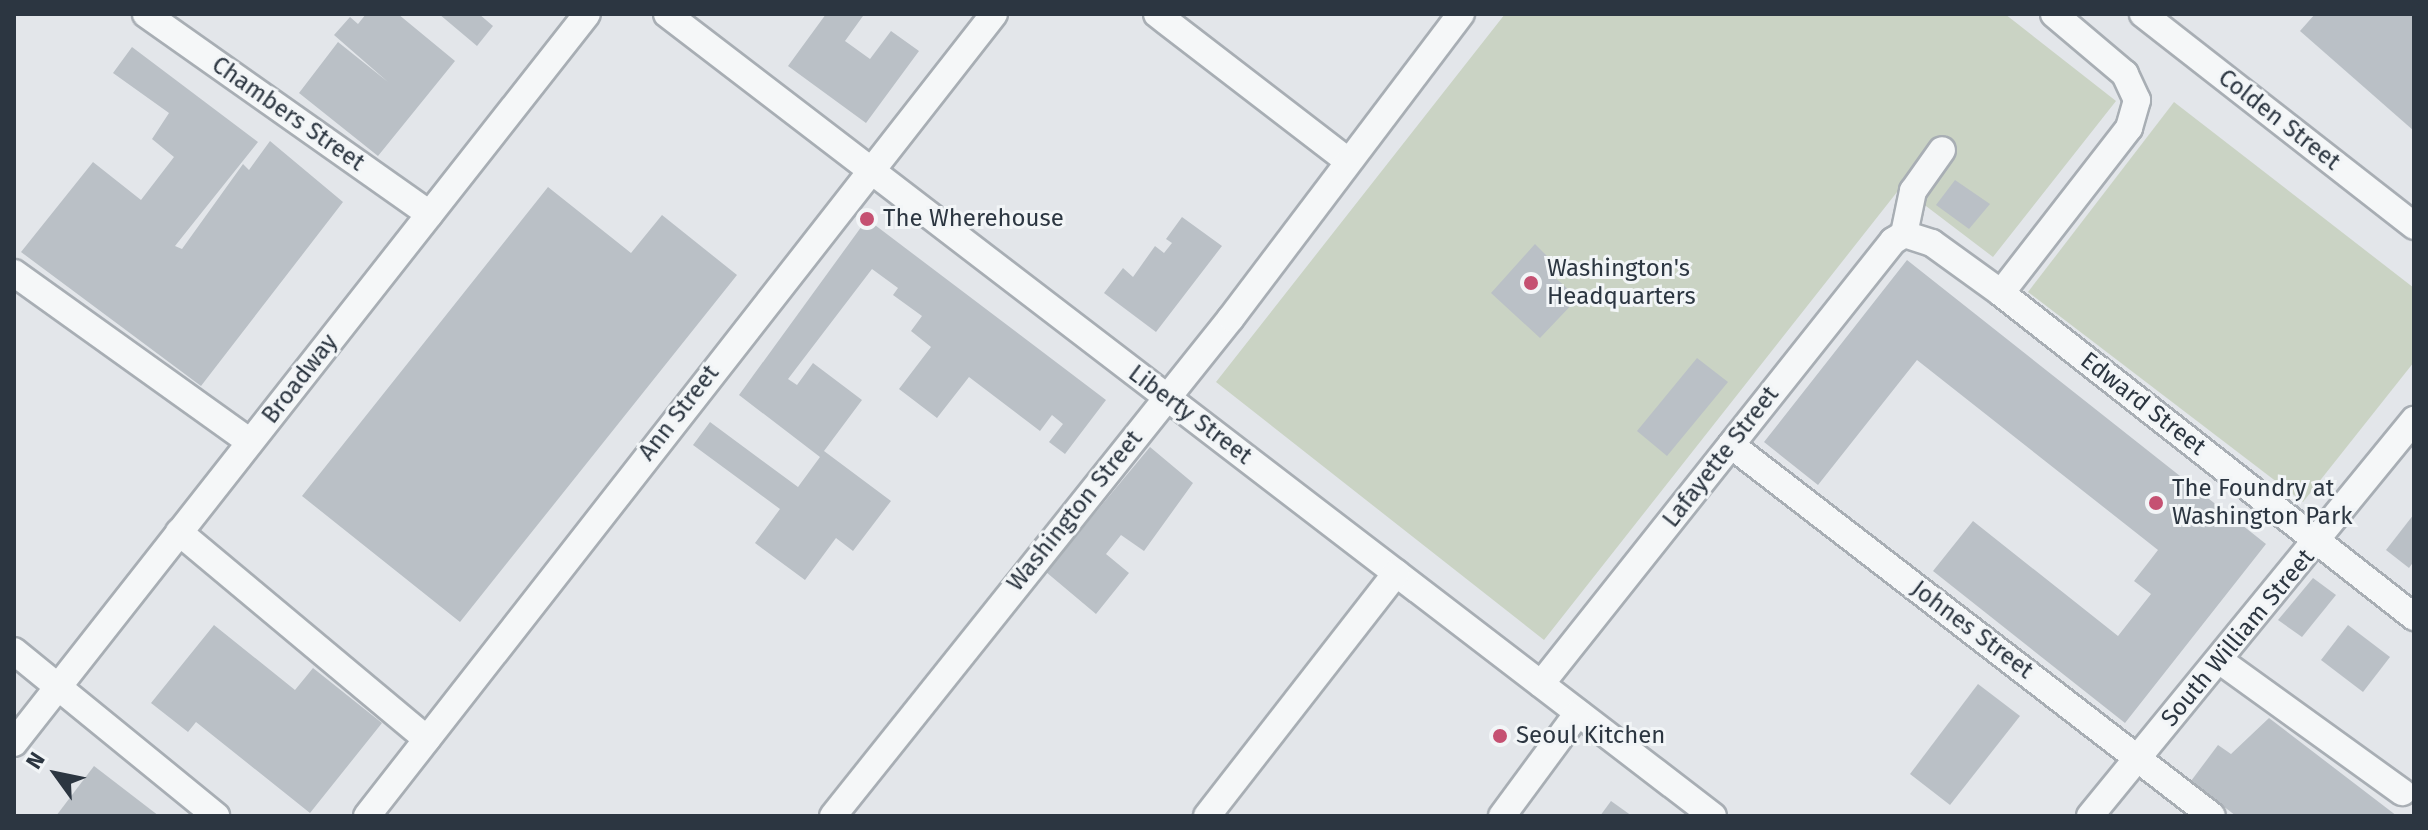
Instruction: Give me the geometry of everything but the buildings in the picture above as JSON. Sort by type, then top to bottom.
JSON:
[{"type":"street","name":"Chambers Street","points":[[146,14],[430,214]]},
{"type":"street","name":"Broadway","points":[[14,743],[587,14]]},
{"type":"street","name":"Liberty Street","points":[[667,14],[1713,816]]},
{"type":"street","name":"Ann Street","points":[[367,816],[868,171],[994,14]]},
{"type":"street","points":[[1157,14],[1348,161]]},
{"type":"street","name":"Washington Street","points":[[833,816],[1166,397],[1461,14]]},
{"type":"street","points":[[2001,293],[2129,128],[2137,100],[2125,74],[2054,14]]},
{"type":"street","name":"Colden Street","points":[[2143,14],[2414,226]]},
{"type":"street","points":[[1904,234],[1913,191],[1942,150]]},
{"type":"street","name":"Edward Street","points":[[1904,234],[1932,243],[2001,293],[2414,617]]},
{"type":"street","name":"Lafayette Street","points":[[1541,684],[1893,241],[1904,234]]},
{"type":"street","points":[[14,273],[250,442]]},
{"type":"street","name":"South William Street","points":[[2090,816],[2414,420]]},
{"type":"street","name":"Johnes Street","points":[[1731,445],[2212,816]]},
{"type":"street","points":[[179,532],[427,739]]},
{"type":"street","points":[[1207,816],[1396,573]]},
{"type":"street","points":[[14,651],[216,816]]},
{"type":"street","points":[[2219,660],[2402,792]]},
{"type":"street","points":[[1502,816],[1578,713]]},
{"type":"green space","points":[[1505,14],[2005,14],[2116,101],[1993,257],[1901,187],[1544,640],[1216,382]]},
{"type":"green space","points":[[2174,102],[2414,288],[2414,362],[2303,502],[2028,292]]},
{"type":"place","name":"The Wherehouse","points":[[867,219]]},
{"type":"place","name":"Washington's Headquarters","points":[[1531,283]]},
{"type":"place","name":"The Foundry at Washington Park","points":[[2156,503]]},
{"type":"place","name":"Seoul Kitchen","points":[[1500,736]]}]
